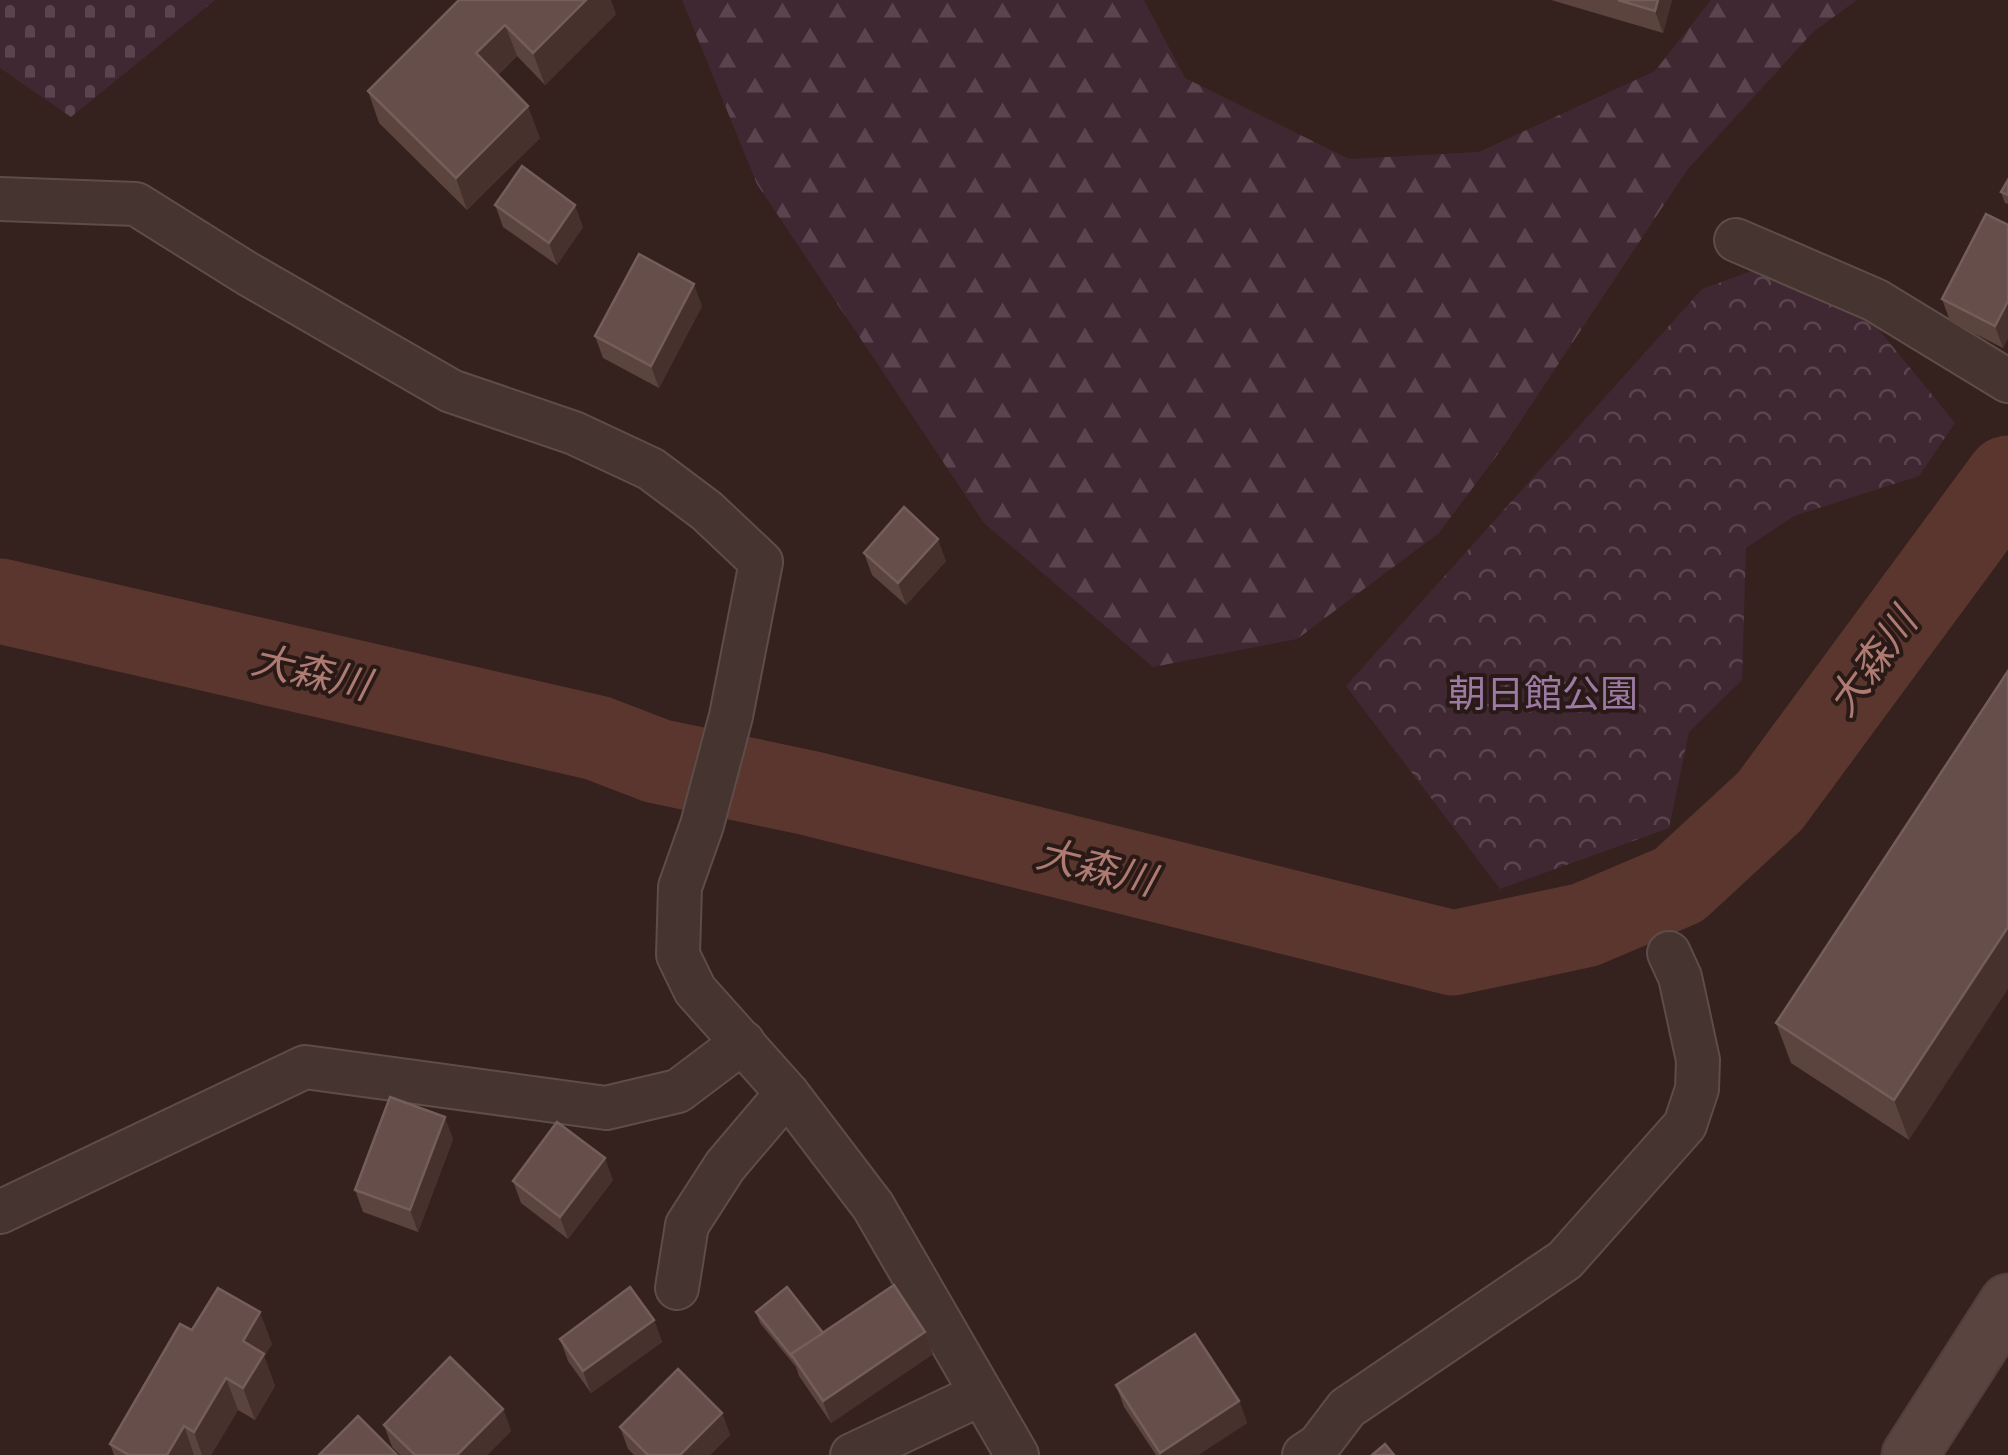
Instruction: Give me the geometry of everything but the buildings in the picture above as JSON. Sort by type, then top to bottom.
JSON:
[{"type":"main road","points":[[1910,1455],[2008,1302]]},
{"type":"street","points":[[0,199],[136,204],[248,274],[451,391],[574,433],[652,469],[708,511],[761,562],[731,716],[702,826],[680,887],[678,955],[695,990],[787,1093],[872,1206],[1018,1455]]},
{"type":"street","points":[[1736,240],[1875,300],[2006,380]]},
{"type":"street","points":[[1304,1455],[1320,1445],[1348,1408],[1565,1260],[1685,1125],[1697,1089],[1698,1060],[1680,977],[1669,953]]},
{"type":"street","points":[[0,1212],[304,1067],[606,1108],[678,1091],[743,1042]]},
{"type":"street","points":[[677,1288],[687,1226],[725,1166],[787,1093]]},
{"type":"street","points":[[852,1455],[982,1394]]},
{"type":"green space","points":[[0,0],[215,0],[71,117],[0,68]]},
{"type":"green space","points":[[682,0],[1144,0],[1185,78],[1349,159],[1479,152],[1655,71],[1711,0],[1857,0],[1813,32],[1687,170],[1506,443],[1439,533],[1297,639],[1153,667],[984,523],[757,184]]},
{"type":"green space","name":"朝日館公園","points":[[1757,269],[1871,320],[1955,423],[1919,476],[1794,516],[1746,548],[1742,680],[1689,732],[1669,828],[1500,889],[1346,686],[1702,289]]},
{"type":"waterway","name":"大森川","points":[[0,601],[597,738],[657,761],[809,793],[1453,953],[1585,925],[1679,885],[1770,801],[2008,478]]}]
